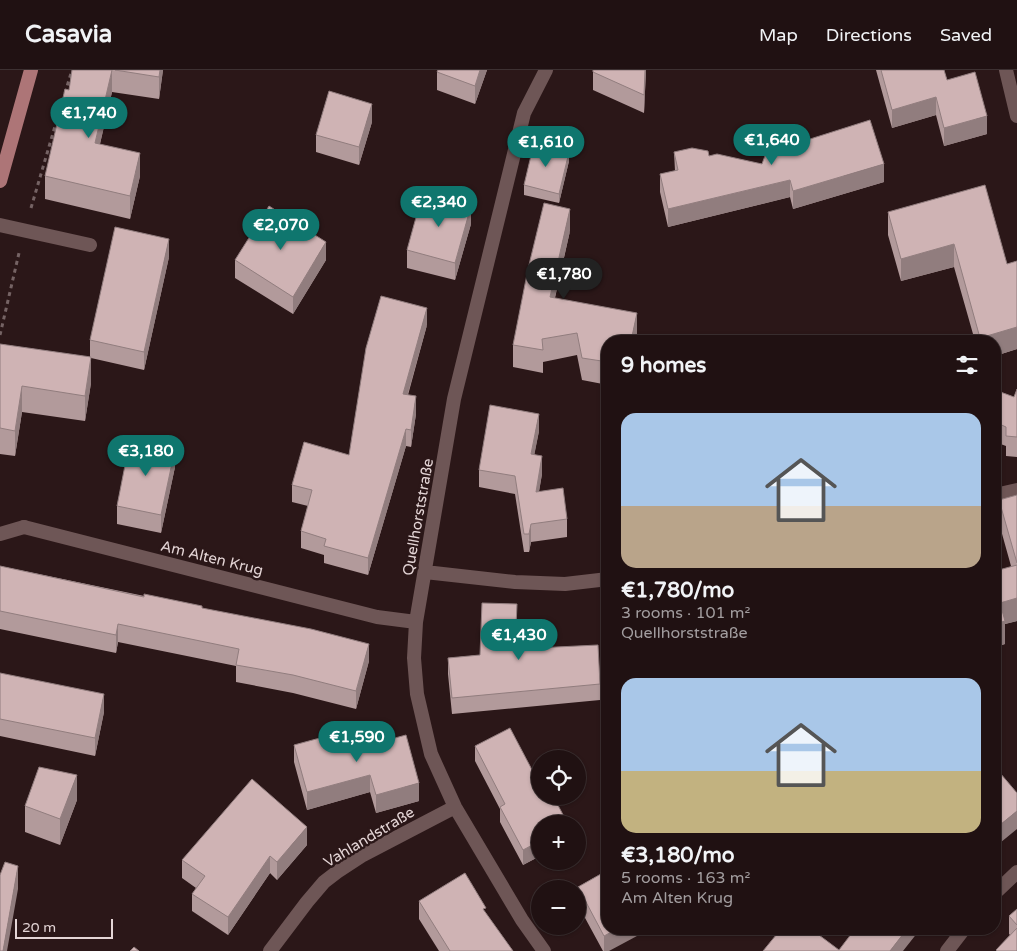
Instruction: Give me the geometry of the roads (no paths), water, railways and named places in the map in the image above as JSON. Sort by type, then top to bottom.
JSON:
[{"type":"main road","points":[[0,181],[32,70]]},
{"type":"street","name":"Quellhorststraße","points":[[544,951],[522,920],[454,807],[431,754],[417,694],[414,658],[416,622],[454,399],[524,114],[546,70]]},
{"type":"street","points":[[1006,70],[1017,116]]},
{"type":"street","points":[[0,224],[90,245]]},
{"type":"street","points":[[1001,494],[1017,490]]},
{"type":"street","name":"Am Alten Krug","points":[[0,534],[24,526],[377,617],[416,622]]},
{"type":"street","points":[[425,572],[515,582],[565,584],[601,580]]},
{"type":"street","name":"Vahlandstraße","points":[[270,951],[306,902],[324,882],[363,855],[454,807]]},
{"type":"street","points":[[1001,887],[1017,872]]},
{"type":"street","points":[[947,951],[959,935]]}]
